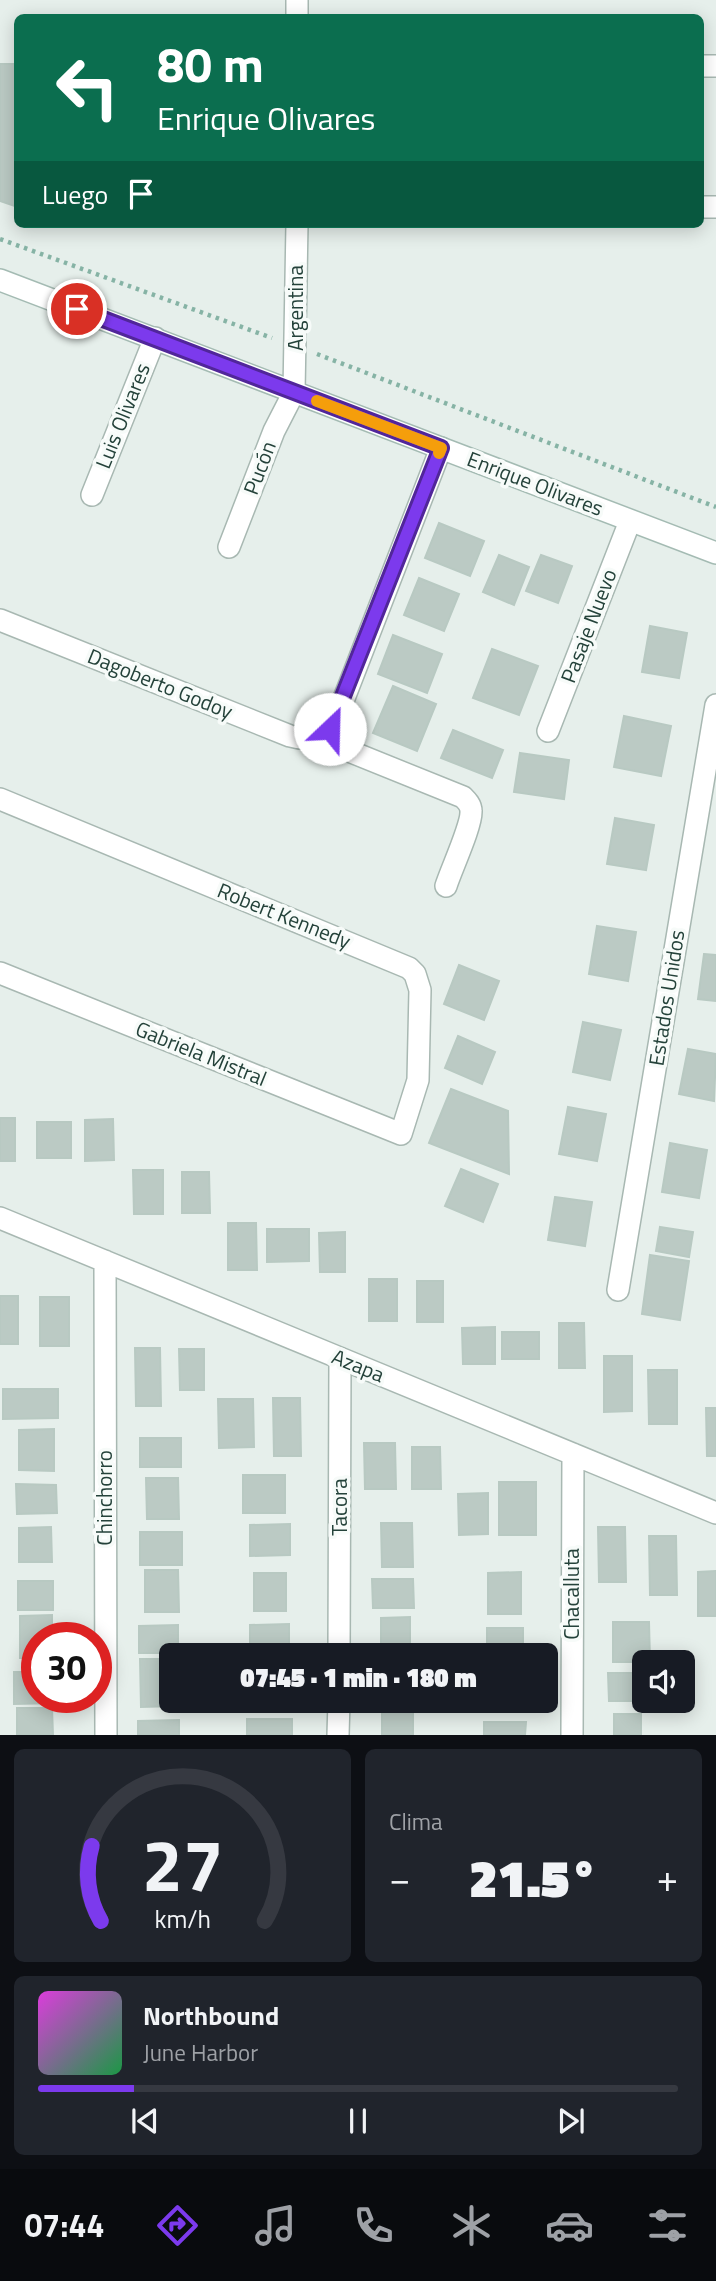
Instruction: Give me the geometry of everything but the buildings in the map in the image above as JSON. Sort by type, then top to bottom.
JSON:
[{"type":"street","name":"Argentina","points":[[295,392],[297,228]]},
{"type":"street","name":"Enrique Olivares","points":[[0,280],[716,553]]},
{"type":"street","name":"Luis Olivares","points":[[92,495],[155,338]]},
{"type":"street","name":"Pucón","points":[[229,547],[274,430],[295,392]]},
{"type":"street","points":[[321,735],[330,729],[336,719],[441,448]]},
{"type":"street","name":"Pasaje Nuevo","points":[[548,731],[630,521]]},
{"type":"street","name":"Dagoberto Godoy","points":[[0,620],[301,740],[321,735],[344,748],[463,797],[471,807],[471,819],[446,886]]},
{"type":"street","name":"Estados Unidos","points":[[618,1290],[716,705]]},
{"type":"street","name":"Robert Kennedy","points":[[0,799],[401,965],[415,974],[419,990],[418,1080],[413,1104],[401,1134]]},
{"type":"street","name":"Gabriela Mistral","points":[[0,973],[401,1134]]},
{"type":"street","name":"Azapa","points":[[0,1218],[716,1513]]},
{"type":"street","name":"Chinchorro","points":[[105,1261],[106,1735]]},
{"type":"street","name":"Tacora","points":[[339,1643],[340,1358]]},
{"type":"street","name":"Chacalluta","points":[[572,1735],[573,1454]]},
{"type":"street","points":[[338,1735],[339,1713]]},
{"type":"path","points":[[0,239],[297,346],[716,507]]},
{"type":"slow traffic","points":[[317,401],[441,448],[439,453]]},
{"type":"route","points":[[77,309],[441,448],[330,729]]}]
